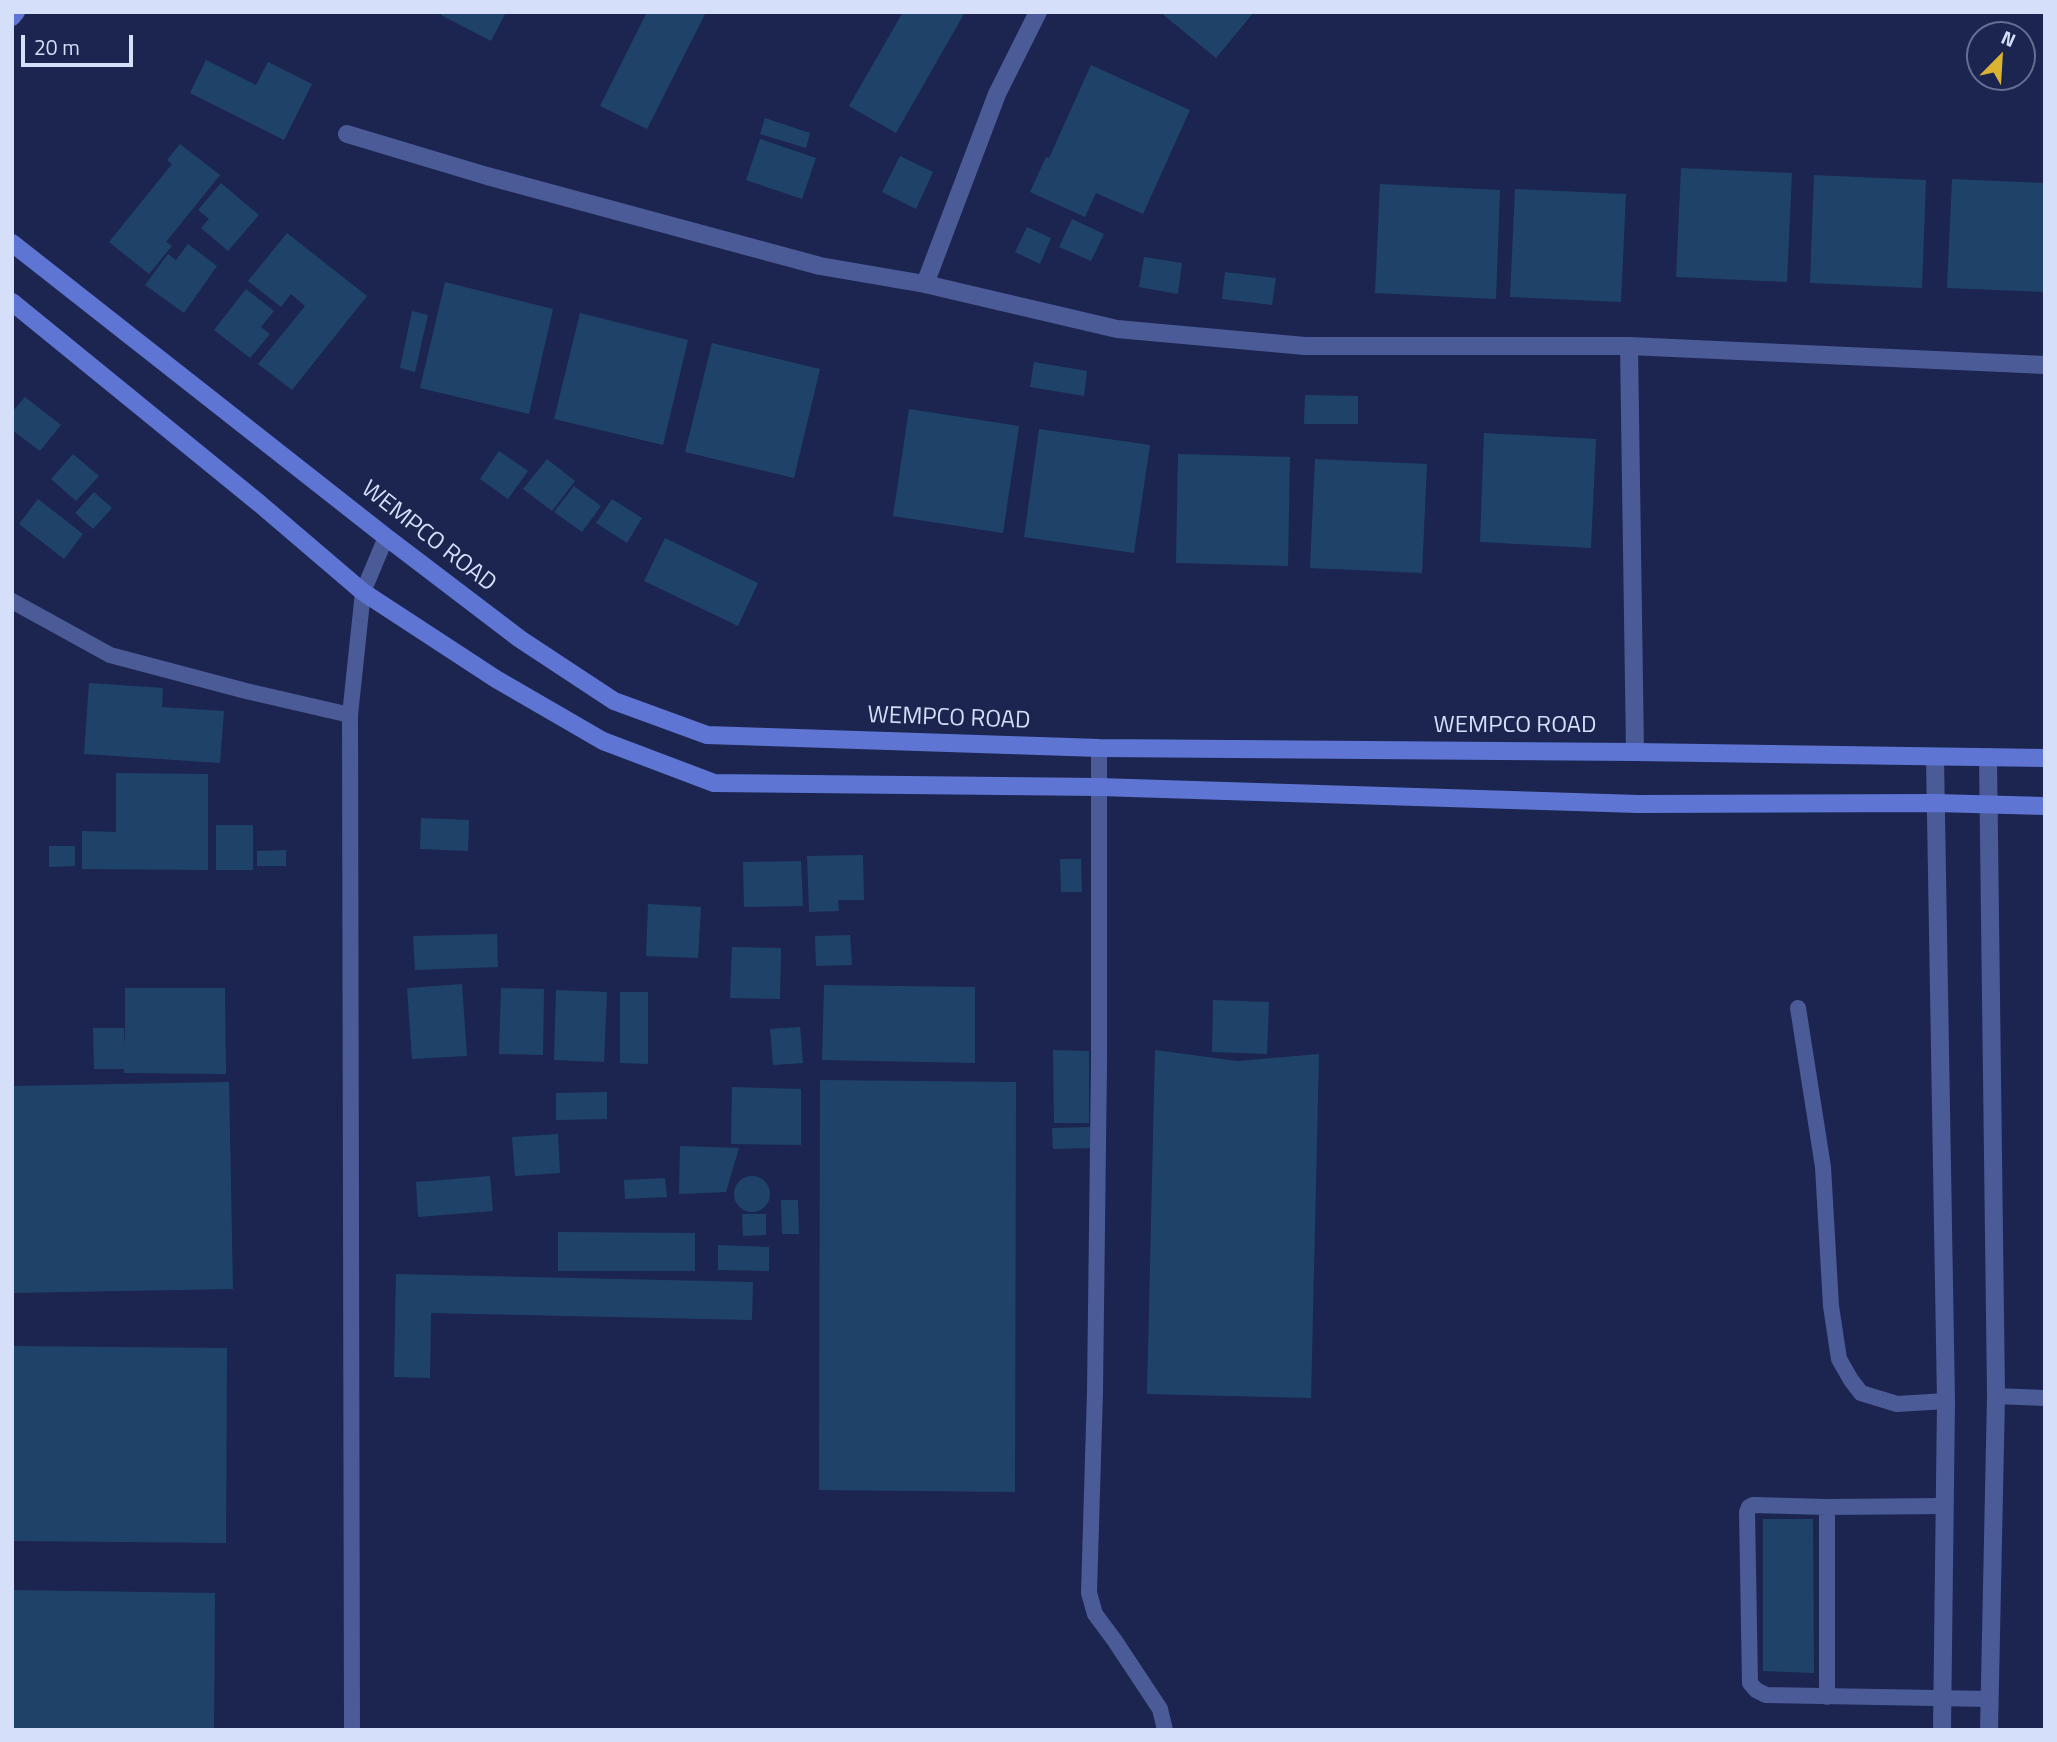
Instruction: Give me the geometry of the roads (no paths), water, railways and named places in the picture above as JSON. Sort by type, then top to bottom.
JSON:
[{"type":"street","points":[[12,17],[16,12]]},
{"type":"street","points":[[925,284],[1031,15]]},
{"type":"street","points":[[347,134],[487,176],[820,266],[925,284],[1117,329],[1305,346],[1629,346],[2045,365]]},
{"type":"street","name":"WEMPCO ROAD","points":[[12,243],[520,639],[614,701],[707,735],[1098,748],[2045,758]]},
{"type":"street","points":[[12,302],[250,495],[363,592],[496,679],[603,741],[714,783],[1099,787],[1638,804],[1936,803],[2045,806]]},
{"type":"street","points":[[1629,346],[1635,752]]},
{"type":"street","points":[[1936,757],[1946,1401],[1942,1730]]},
{"type":"street","points":[[1988,757],[1996,1396],[1989,1730]]},
{"type":"lane","points":[[352,1730],[350,715],[363,592],[386,537]]},
{"type":"lane","points":[[12,601],[110,655],[350,715]]},
{"type":"lane","points":[[1098,748],[1098,1132],[1089,1592],[1095,1614],[1160,1709],[1165,1730]]},
{"type":"lane","points":[[1798,1008],[1822,1167],[1831,1306],[1839,1359],[1850,1380],[1861,1393],[1897,1405],[1946,1401]]},
{"type":"lane","points":[[1996,1396],[2045,1398]]},
{"type":"lane","points":[[1945,1506],[1749,1507],[1750,1684],[1766,1695],[1989,1699]]},
{"type":"lane","points":[[1827,1507],[1827,1697]]}]
